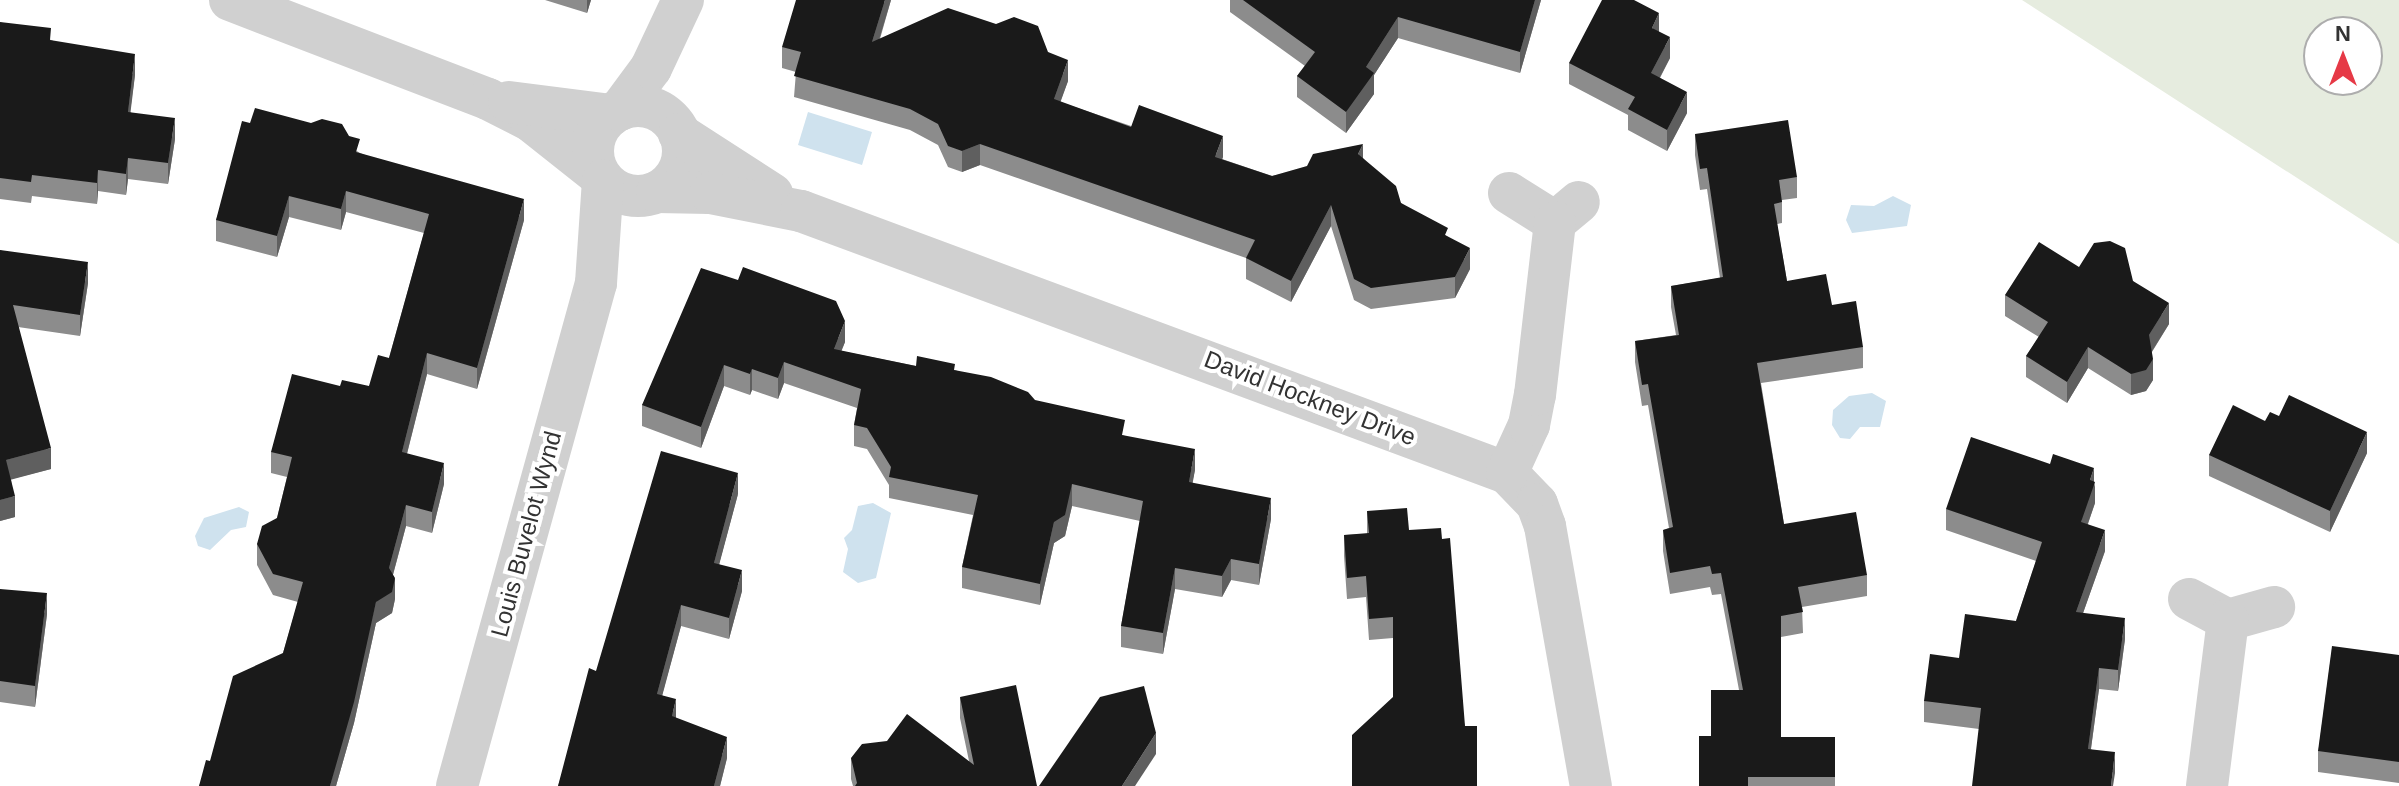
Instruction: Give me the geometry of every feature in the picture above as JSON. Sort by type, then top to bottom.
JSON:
[{"type":"street","points":[[230,0],[488,99],[531,121],[627,195],[651,194],[678,172],[682,153],[677,131],[680,10]]},
{"type":"street","points":[[601,177],[594,163],[595,136],[616,113],[680,10]]},
{"type":"street","points":[[488,99],[616,113],[657,111],[677,131]]},
{"type":"street","name":"David Hockney Drive","points":[[677,131],[801,211]]},
{"type":"street","name":"Louis Buvelot Wynd","points":[[457,786],[596,283],[601,177]]},
{"type":"street","name":"David Hockney Drive","points":[[651,194],[710,193],[801,211],[1507,473],[1537,504],[1545,526],[1591,786]]},
{"type":"street","points":[[1507,473],[1529,425],[1567,212],[1509,193]]},
{"type":"street","name":"Louis Buvelot Wynd","points":[[596,283],[651,194]]},
{"type":"street","points":[[2189,599],[2228,620],[2274,607]]},
{"type":"street","points":[[2207,786],[2228,620]]},
{"type":"shaded area","points":[[2022,0],[2399,0],[2399,244]]},
{"type":"water","points":[[808,112],[872,132],[862,165],[798,145]]},
{"type":"water","points":[[1893,196],[1911,205],[1907,226],[1852,233],[1846,220],[1851,205],[1874,206]]},
{"type":"water","points":[[1872,393],[1886,401],[1880,427],[1860,427],[1850,439],[1840,438],[1832,425],[1833,410],[1849,396]]},
{"type":"water","points":[[873,503],[891,513],[876,578],[858,583],[843,572],[848,549],[844,538],[852,530],[858,506]]},
{"type":"water","points":[[239,507],[249,512],[246,527],[231,530],[210,550],[198,546],[195,536],[204,518]]},
{"type":"building","points":[[796,0],[885,0],[872,42],[948,8],[996,24],[1014,17],[1038,26],[1048,52],[1068,60],[1054,99],[1131,127],[1139,105],[1223,136],[1215,157],[1272,176],[1307,166],[1313,154],[1363,144],[1358,154],[1396,186],[1401,203],[1448,228],[1445,235],[1470,248],[1455,277],[1371,288],[1354,279],[1331,205],[1291,281],[1246,258],[1255,240],[980,144],[962,151],[948,146],[938,124],[910,109],[794,76],[801,52],[782,47]]},
{"type":"building","points":[[1243,0],[1535,0],[1520,52],[1398,17],[1366,67],[1374,73],[1346,112],[1297,76],[1315,52]]},
{"type":"building","points":[[1602,0],[1634,0],[1659,13],[1652,28],[1670,37],[1651,73],[1687,92],[1667,130],[1628,109],[1635,97],[1569,63]]},
{"type":"building","points":[[0,22],[51,28],[50,40],[135,54],[128,112],[175,118],[168,163],[128,158],[126,174],[98,170],[97,183],[32,175],[31,182],[0,178]]},
{"type":"building","points":[[255,108],[311,123],[322,119],[342,124],[349,136],[360,139],[356,152],[524,199],[477,368],[427,353],[402,452],[444,463],[432,512],[406,505],[389,568],[395,578],[392,592],[376,602],[354,702],[330,786],[199,786],[206,760],[210,761],[233,676],[283,653],[303,582],[273,574],[257,544],[262,526],[277,518],[292,457],[271,452],[292,374],[340,386],[342,380],[369,386],[378,355],[389,358],[429,214],[346,191],[341,209],[289,196],[277,236],[216,220],[242,121],[250,123]]},
{"type":"building","points":[[1788,120],[1797,177],[1779,180],[1782,202],[1774,204],[1787,281],[1826,274],[1832,305],[1856,301],[1863,347],[1757,363],[1784,524],[1856,512],[1867,575],[1798,587],[1803,612],[1781,616],[1781,737],[1835,737],[1835,777],[1748,777],[1748,786],[1699,786],[1699,736],[1711,736],[1711,690],[1743,690],[1721,573],[1712,574],[1710,566],[1670,573],[1663,530],[1673,527],[1648,384],[1642,385],[1635,341],[1679,335],[1671,286],[1723,277],[1707,168],[1700,169],[1695,134]]},
{"type":"building","points":[[2110,241],[2125,248],[2133,281],[2169,303],[2149,335],[2153,359],[2146,370],[2131,374],[2088,347],[2067,382],[2026,356],[2048,322],[2005,295],[2039,242],[2079,267],[2094,243]]},
{"type":"building","points":[[0,250],[88,262],[80,315],[13,305],[51,448],[6,460],[15,496],[0,500]]},
{"type":"building","points":[[743,267],[836,301],[845,321],[834,349],[916,366],[917,356],[955,364],[954,370],[991,377],[1028,392],[1035,400],[1125,420],[1122,435],[1195,449],[1189,482],[1271,498],[1259,564],[1231,559],[1222,576],[1175,568],[1163,633],[1121,626],[1143,501],[1072,484],[1065,515],[1054,522],[1040,584],[962,567],[978,495],[889,477],[891,467],[867,428],[854,425],[861,389],[784,362],[778,378],[752,369],[750,374],[724,365],[701,427],[642,405],[701,268],[738,280]]},
{"type":"building","points":[[2289,395],[2367,432],[2330,511],[2209,455],[2233,405],[2265,421],[2270,412],[2279,416]]},
{"type":"building","points":[[1971,437],[2050,464],[2053,454],[2094,468],[2090,480],[2095,482],[2081,522],[2105,530],[2076,612],[2125,618],[2118,670],[2099,668],[2088,749],[2115,752],[2111,786],[1972,786],[1981,708],[1924,701],[1930,654],[1959,658],[1965,614],[2016,621],[2042,542],[1946,509]]},
{"type":"building","points":[[661,451],[738,473],[714,563],[742,570],[729,618],[681,605],[657,694],[676,699],[672,716],[727,737],[714,786],[558,786],[589,668],[596,671]]},
{"type":"building","points":[[1407,508],[1409,530],[1441,528],[1442,539],[1450,538],[1465,726],[1477,726],[1477,786],[1352,786],[1352,735],[1393,697],[1393,617],[1369,619],[1366,576],[1347,578],[1344,535],[1369,533],[1367,511]]},
{"type":"building","points":[[0,589],[47,593],[35,686],[0,681]]},
{"type":"building","points":[[2332,646],[2399,655],[2399,762],[2318,751]]},
{"type":"building","points":[[1016,685],[1037,786],[855,786],[857,783],[851,758],[862,744],[887,741],[907,714],[974,765],[960,697]]},
{"type":"building","points":[[1144,686],[1156,733],[1122,786],[1039,786],[1100,697]]}]
